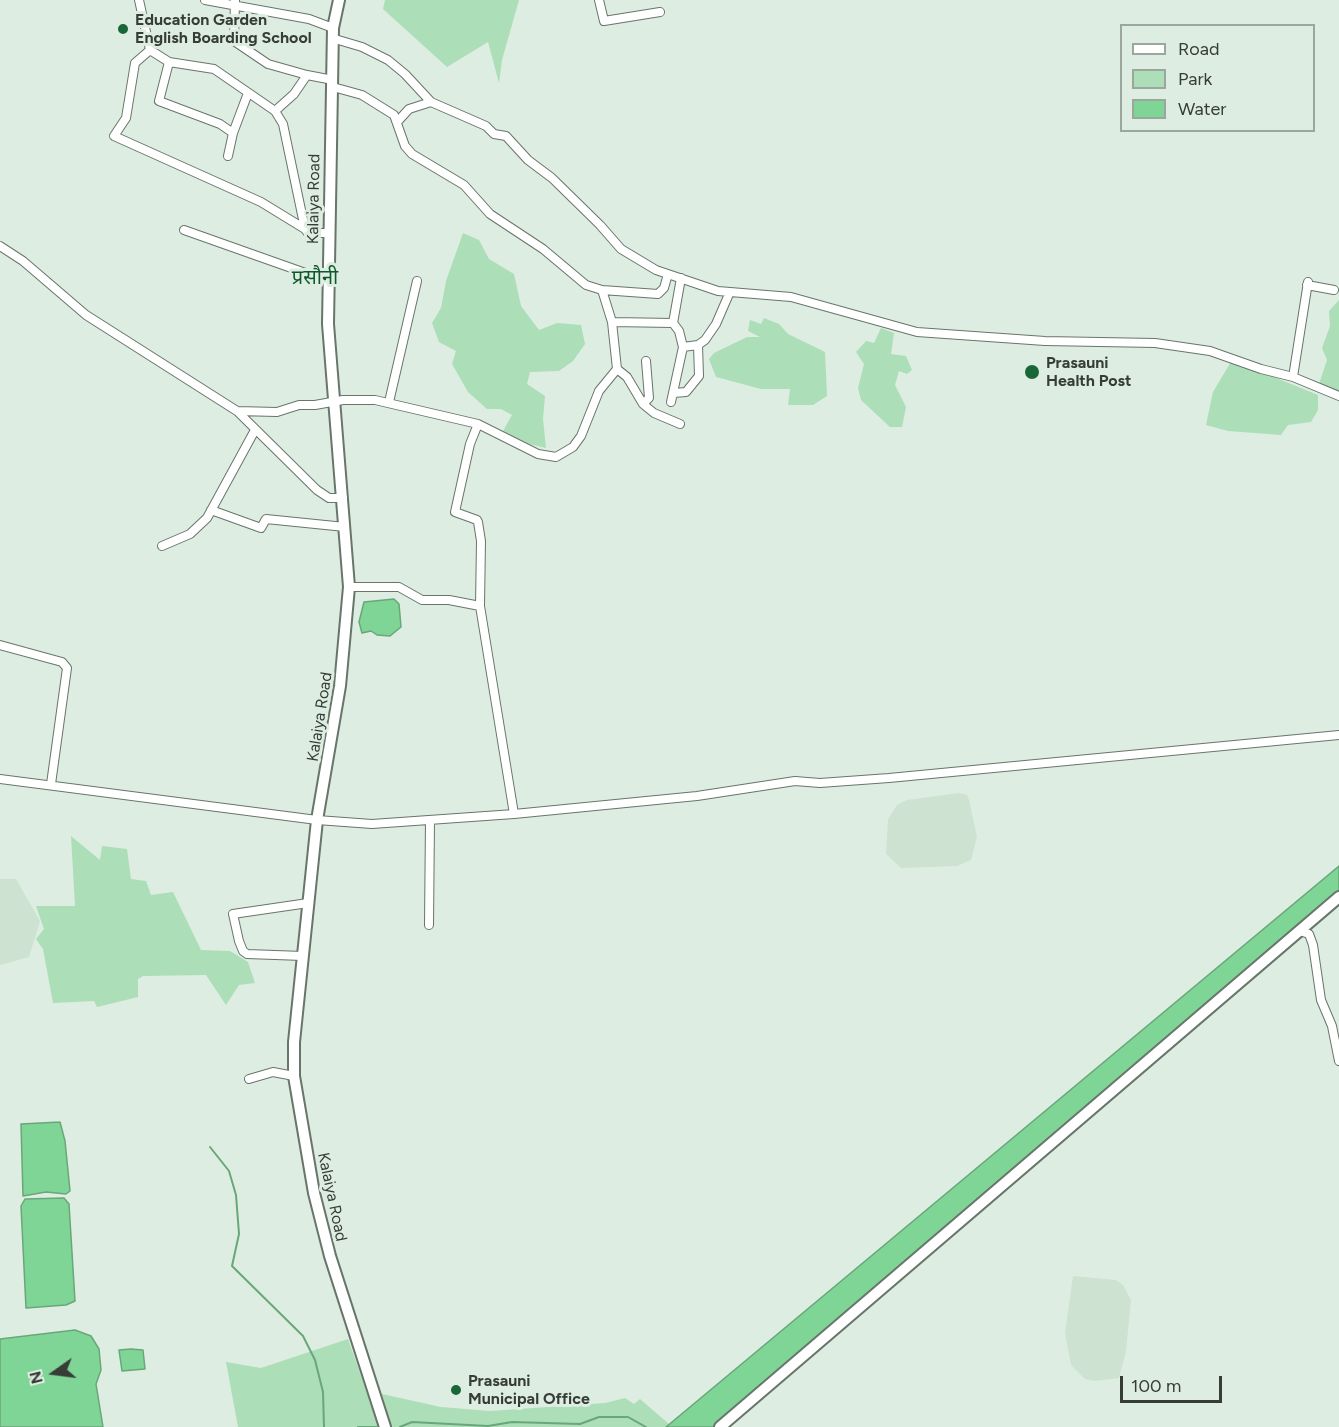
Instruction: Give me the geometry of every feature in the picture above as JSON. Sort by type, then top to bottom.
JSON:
[{"type":"main road","name":"Kalaiya Road","points":[[339,0],[334,34],[328,281],[334,402],[349,587],[340,686],[318,820],[308,903],[294,1042],[294,1076],[314,1193],[330,1256],[384,1427]]},
{"type":"main road","points":[[720,1427],[1339,897]]},
{"type":"street","points":[[139,0],[150,50],[169,62],[214,69],[275,111],[283,124],[305,229]]},
{"type":"street","points":[[205,0],[235,3],[309,19],[388,60],[405,74],[430,102],[486,126],[494,134],[506,136],[528,160],[552,178],[600,225],[621,249],[638,262],[668,274],[729,294],[791,297],[917,332],[1045,341],[1155,344],[1224,353],[1261,369],[1293,377],[1339,396]]},
{"type":"street","points":[[599,0],[604,21],[660,12]]},
{"type":"street","points":[[235,3],[234,41],[268,64],[333,83],[381,105],[398,122],[405,146],[411,154],[464,185],[490,214],[543,249],[586,285],[602,290],[658,294],[664,288],[668,274]]},
{"type":"street","points":[[150,50],[135,63],[126,118],[114,136],[261,202],[308,233],[328,233]]},
{"type":"street","points":[[169,62],[159,101],[220,124],[233,133]]},
{"type":"street","points":[[275,111],[294,94],[307,75]]},
{"type":"street","points":[[228,156],[233,133],[248,93]]},
{"type":"street","points":[[398,122],[409,109],[430,102]]},
{"type":"street","points":[[184,230],[328,281]]},
{"type":"street","points":[[0,246],[23,261],[86,315],[237,411],[316,490],[328,498],[343,498]]},
{"type":"street","points":[[671,402],[683,347],[679,331],[674,323],[681,278]]},
{"type":"street","points":[[389,402],[417,281]]},
{"type":"street","points":[[1293,377],[1308,283],[1334,290]]},
{"type":"street","points":[[237,411],[277,412],[299,405],[361,399],[389,402],[478,424],[538,454],[556,457],[573,447],[581,436],[599,391],[617,369],[612,322],[602,290]]},
{"type":"street","points":[[683,347],[698,345],[716,324],[729,294]]},
{"type":"street","points":[[612,322],[674,323]]},
{"type":"street","points":[[674,393],[686,392],[699,376],[698,345]]},
{"type":"street","points":[[643,404],[649,398],[646,361]]},
{"type":"street","points":[[617,369],[627,376],[643,404],[654,413],[680,424]]},
{"type":"street","points":[[478,424],[470,444],[455,513],[478,522],[481,541],[480,606],[514,814]]},
{"type":"street","points":[[162,546],[190,534],[211,510],[255,430]]},
{"type":"street","points":[[211,510],[261,528],[266,519],[345,527]]},
{"type":"street","points":[[349,587],[399,587],[422,600],[449,600],[480,606]]},
{"type":"street","points":[[0,645],[62,662],[67,668],[68,678],[51,784]]},
{"type":"street","points":[[0,779],[318,820],[372,824],[514,814],[697,796],[795,781],[820,783],[889,778],[1339,735]]},
{"type":"street","points":[[429,925],[430,819]]},
{"type":"street","points":[[303,956],[247,954],[243,951],[239,941],[233,914],[308,903]]},
{"type":"street","points":[[1300,931],[1309,934],[1313,945],[1321,1000],[1332,1026],[1339,1061]]},
{"type":"street","points":[[249,1079],[273,1072],[294,1076]]},
{"type":"shaded area","points":[[959,793],[967,795],[977,837],[971,860],[957,866],[901,868],[886,854],[888,819],[897,805],[907,800]]},
{"type":"shaded area","points":[[0,879],[16,879],[40,921],[29,957],[0,965]]},
{"type":"shaded area","points":[[1073,1276],[1116,1280],[1123,1285],[1131,1300],[1126,1351],[1119,1378],[1095,1381],[1085,1379],[1071,1365],[1065,1333]]},
{"type":"green space","points":[[385,0],[519,0],[502,60],[499,83],[488,42],[447,67],[383,9]]},
{"type":"green space","points":[[463,233],[479,240],[489,259],[514,274],[521,306],[539,330],[557,323],[581,325],[585,344],[573,361],[559,371],[530,372],[527,384],[545,396],[543,419],[546,448],[529,444],[503,431],[512,415],[501,409],[487,409],[468,392],[452,364],[456,351],[439,342],[432,323],[441,308],[446,281]]},
{"type":"green space","points":[[1339,300],[1339,392],[1319,384],[1327,360],[1322,348],[1330,326],[1329,311]]},
{"type":"green space","points":[[764,318],[779,324],[788,334],[825,352],[827,396],[813,405],[788,405],[790,389],[761,389],[716,377],[709,359],[714,353],[747,337],[760,337],[748,331],[750,320],[761,324]]},
{"type":"green space","points":[[881,328],[894,333],[891,354],[906,356],[912,370],[907,374],[899,371],[895,385],[906,407],[902,427],[890,427],[861,400],[858,388],[864,364],[856,352],[866,341],[874,343]]},
{"type":"green space","points":[[1232,360],[1318,395],[1318,410],[1311,422],[1288,425],[1281,435],[1228,431],[1206,425],[1213,392]]},
{"type":"green space","points":[[71,836],[100,860],[102,846],[127,849],[131,879],[146,881],[151,895],[173,892],[201,950],[230,951],[248,962],[255,983],[239,985],[226,1005],[206,975],[143,976],[138,979],[138,997],[97,1007],[94,1001],[53,1003],[43,949],[36,939],[44,929],[36,906],[75,906]]},
{"type":"green space","points":[[348,1339],[379,1427],[238,1427],[226,1362],[261,1368]]},
{"type":"green space","points":[[382,1394],[441,1407],[490,1411],[605,1403],[625,1398],[634,1404],[640,1399],[669,1424],[666,1427],[391,1427]]},
{"type":"water","points":[[394,599],[399,604],[401,627],[390,636],[377,635],[371,631],[362,633],[359,622],[364,602]]},
{"type":"water","points":[[1339,866],[1339,894],[1304,919],[714,1427],[666,1427]]},
{"type":"water","points":[[60,1122],[65,1141],[70,1191],[66,1194],[46,1192],[23,1196],[21,1124]]},
{"type":"water","points":[[64,1198],[69,1204],[75,1301],[66,1305],[26,1308],[21,1206],[25,1199]]},
{"type":"water","points":[[75,1330],[91,1336],[99,1349],[101,1370],[96,1384],[103,1427],[0,1427],[0,1339]]},
{"type":"water","points":[[119,1350],[143,1350],[145,1369],[122,1371]]},
{"type":"waterway","points":[[210,1147],[229,1171],[236,1195],[239,1234],[232,1266],[303,1336],[315,1360],[323,1392],[324,1427]]},
{"type":"waterway","points":[[400,1427],[412,1422],[488,1426],[512,1422],[580,1424],[599,1417],[628,1417],[646,1427]]},
{"type":"waterway","points":[[358,1427],[377,1427]]},
{"type":"place","name":"Education Garden English Boarding School","points":[[123,29]]},
{"type":"place","name":"Prasauni Health Post","points":[[1032,372]]},
{"type":"place","name":"Prasauni Municipal Office","points":[[456,1390]]},
{"type":"district","name":"प्रसौनी","points":[[315,278]]}]
